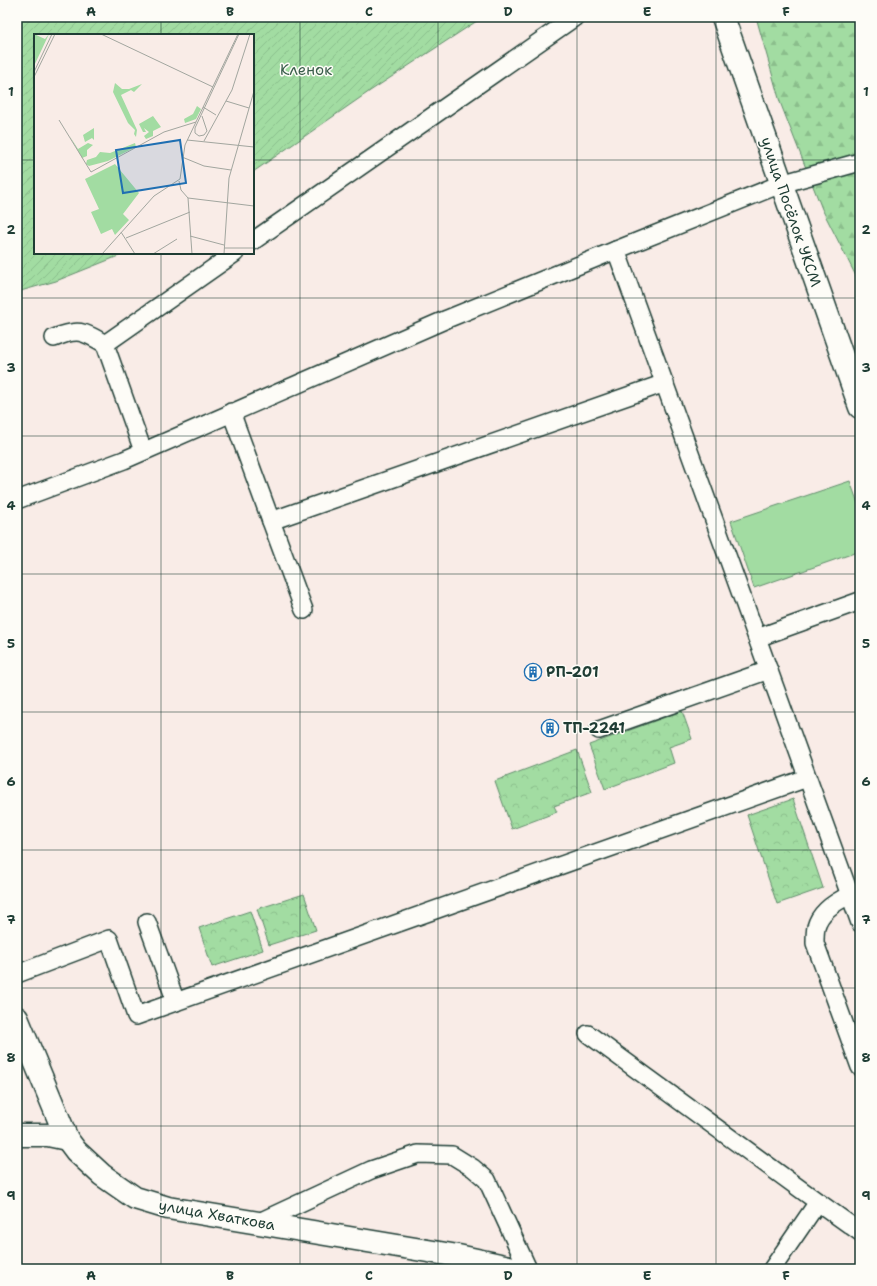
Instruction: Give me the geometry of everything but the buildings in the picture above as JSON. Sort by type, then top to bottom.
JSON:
[{"type":"main road","name":"улица Посёлок УКСМ","points":[[722,17],[860,407]]},
{"type":"main road","name":"улица Хваткова","points":[[17,1018],[67,1139],[76,1150],[102,1175],[135,1198],[168,1208],[458,1256],[518,1269]]},
{"type":"main road","points":[[17,1135],[48,1135],[67,1139]]},
{"type":"lane","points":[[254,240],[575,17]]},
{"type":"lane","points":[[17,500],[124,460],[447,319],[616,250],[781,184],[860,162]]},
{"type":"lane","points":[[616,250],[807,778],[855,893],[860,923]]},
{"type":"lane","points":[[105,344],[234,254]]},
{"type":"lane","points":[[54,338],[68,332],[86,332],[105,344],[143,451]]},
{"type":"lane","points":[[271,521],[665,383]]},
{"type":"lane","points":[[231,412],[304,610]]},
{"type":"lane","points":[[757,638],[860,601]]},
{"type":"lane","points":[[599,730],[769,670]]},
{"type":"lane","points":[[17,974],[109,939],[136,1016],[807,778]]},
{"type":"lane","points":[[855,893],[836,902],[820,918],[816,927],[815,943],[860,1067]]},
{"type":"lane","points":[[147,922],[176,1002]]},
{"type":"lane","points":[[588,1034],[860,1232]]},
{"type":"lane","points":[[257,1223],[371,1170],[418,1154],[452,1155],[473,1168],[487,1180],[528,1269]]},
{"type":"lane","points":[[772,1269],[818,1202]]},
{"type":"green space","name":"Кленок","points":[[17,17],[483,17],[370,91],[254,171],[254,34],[34,34],[34,254],[124,254],[56,281],[17,292]]},
{"type":"green space","points":[[756,17],[860,17],[860,284],[822,209],[780,102]]},
{"type":"green space","points":[[850,481],[860,509],[860,551],[754,588],[731,521]]},
{"type":"green space","points":[[682,711],[692,739],[669,747],[674,763],[605,789],[589,745]]},
{"type":"green space","points":[[577,750],[592,792],[554,806],[557,812],[512,829],[495,781]]},
{"type":"green space","points":[[793,799],[823,888],[777,904],[747,815]]},
{"type":"green space","points":[[304,894],[316,930],[269,945],[257,909]]},
{"type":"green space","points":[[250,911],[263,950],[212,967],[199,928]]},
{"type":"place","name":"РП-201","points":[[533,672]]},
{"type":"place","name":"ТП-2241","points":[[550,728]]}]
